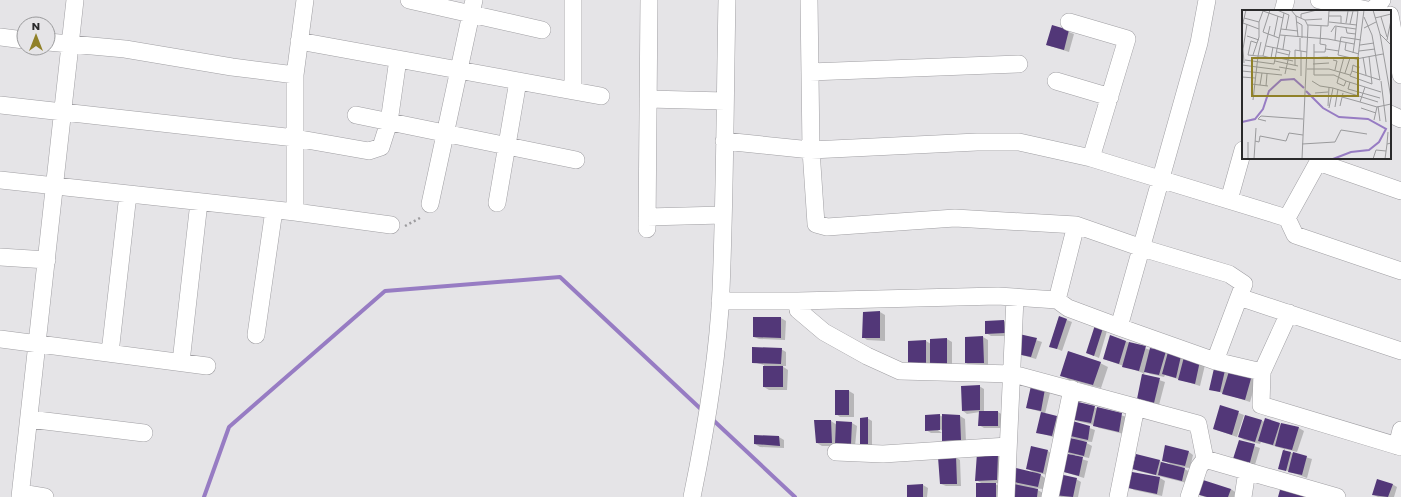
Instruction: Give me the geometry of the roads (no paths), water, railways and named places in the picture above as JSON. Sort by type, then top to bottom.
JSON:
[{"type":"street","points":[[45,497],[21,495],[75,0]]},
{"type":"street","points":[[295,212],[295,75],[305,0]]},
{"type":"street","points":[[409,0],[472,7],[542,30]]},
{"type":"street","points":[[573,0],[573,91]]},
{"type":"street","points":[[649,0],[647,223],[723,215]]},
{"type":"street","points":[[692,497],[709,405],[720,301],[727,0]]},
{"type":"street","points":[[809,0],[811,150],[816,224],[827,227],[955,218],[1076,225],[1142,248],[1229,274],[1244,284],[1215,361]]},
{"type":"street","points":[[1119,327],[1199,43],[1207,0]]},
{"type":"street","points":[[1283,10],[1286,0]]},
{"type":"street","points":[[1319,0],[1367,10]]},
{"type":"street","points":[[1373,10],[1382,0]]},
{"type":"street","points":[[1387,0],[1389,10]]},
{"type":"street","points":[[430,204],[472,7]]},
{"type":"street","points":[[1391,20],[1401,75]]},
{"type":"street","points":[[1069,22],[1127,39],[1091,158]]},
{"type":"street","points":[[0,37],[16,39]]},
{"type":"street","points":[[299,41],[601,96]]},
{"type":"street","points":[[56,43],[125,49],[232,67],[295,75]]},
{"type":"street","points":[[0,105],[295,138],[369,151],[381,147],[389,122],[398,59]]},
{"type":"street","points":[[810,72],[1018,64]]},
{"type":"street","points":[[498,203],[518,81]]},
{"type":"street","points":[[1056,81],[1110,97]]},
{"type":"street","points":[[648,99],[725,101]]},
{"type":"street","points":[[1391,114],[1401,119]]},
{"type":"street","points":[[356,115],[576,160]]},
{"type":"street","points":[[724,141],[811,150],[976,142],[1019,142],[1091,158],[1287,218],[1295,235],[1401,271]]},
{"type":"street","points":[[1229,200],[1242,154]]},
{"type":"street","points":[[1287,218],[1319,160],[1401,192]]},
{"type":"street","points":[[0,180],[295,212],[391,225]]},
{"type":"street","points":[[110,353],[128,194]]},
{"type":"street","points":[[181,362],[199,202]]},
{"type":"street","points":[[256,335],[274,210]]},
{"type":"street","points":[[1057,300],[1076,225]]},
{"type":"street","points":[[0,257],[47,260]]},
{"type":"street","points":[[720,301],[798,301],[998,296],[1057,300],[1068,308],[1215,361],[1262,372]]},
{"type":"street","points":[[1239,297],[1401,351]]},
{"type":"street","points":[[1006,497],[1013,374],[1015,298]]},
{"type":"street","points":[[798,301],[798,310],[817,328],[867,356],[900,371],[1013,374],[1198,424],[1204,459],[1199,467],[1189,497]]},
{"type":"street","points":[[1289,313],[1262,372],[1261,405],[1400,441]]},
{"type":"street","points":[[0,339],[207,366]]},
{"type":"street","points":[[1050,497],[1072,390]]},
{"type":"street","points":[[1118,497],[1136,407]]},
{"type":"street","points":[[29,419],[144,433]]},
{"type":"street","points":[[836,452],[883,454],[1008,446]]},
{"type":"street","points":[[1204,459],[1337,497]]},
{"type":"street","points":[[1243,497],[1247,471]]},
{"type":"waterway","points":[[204,497],[229,427],[385,291],[560,277],[704,412]]},
{"type":"waterway","points":[[712,419],[795,497]]}]
